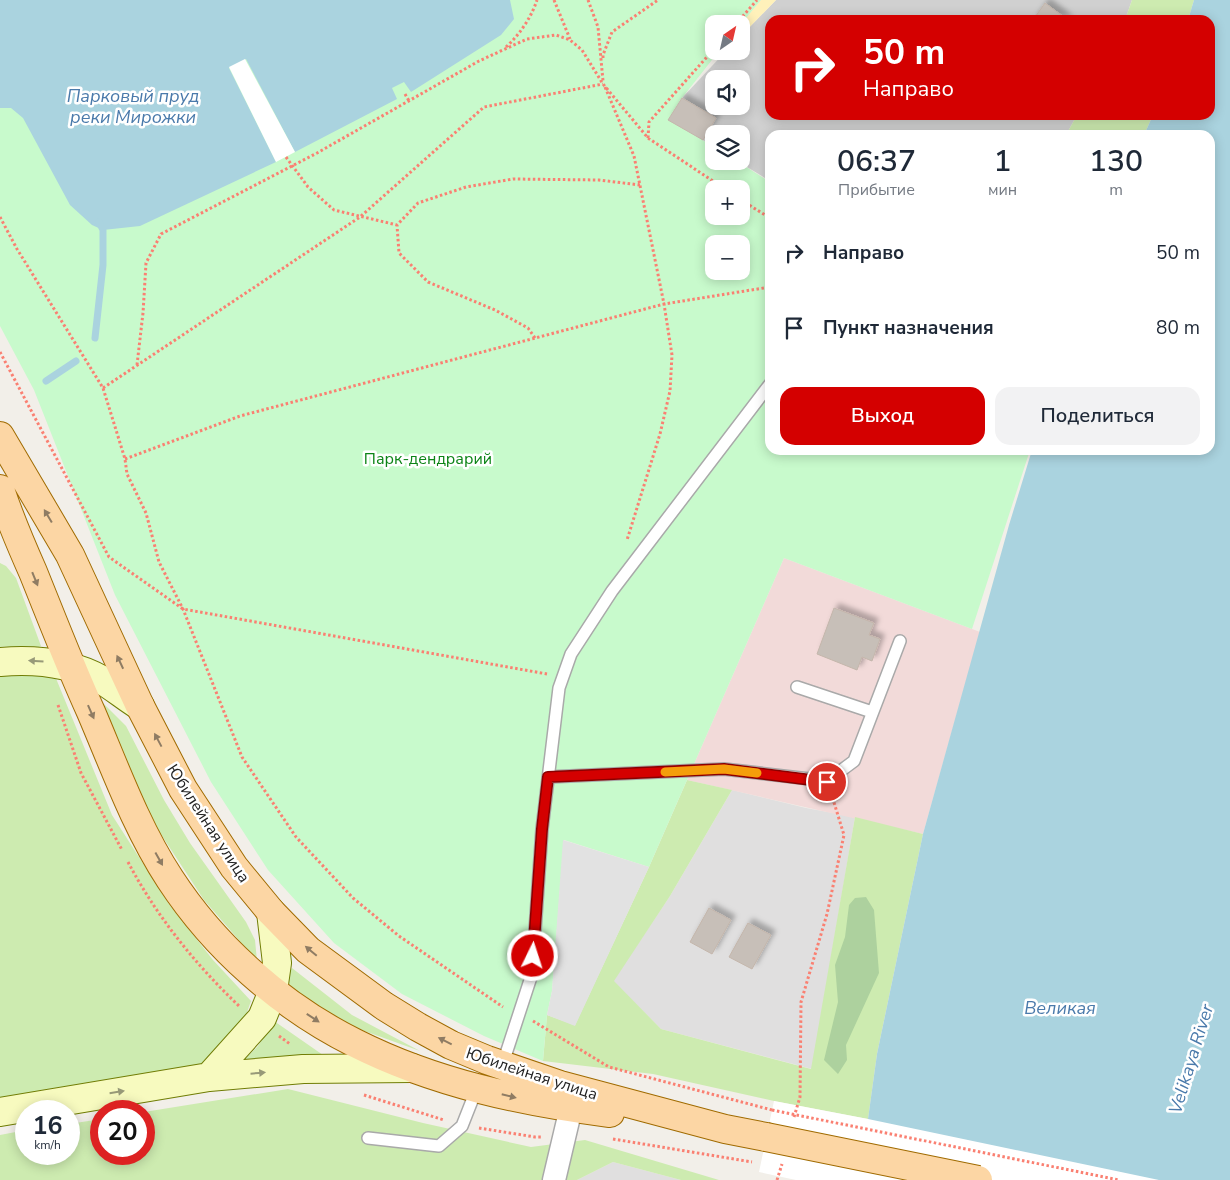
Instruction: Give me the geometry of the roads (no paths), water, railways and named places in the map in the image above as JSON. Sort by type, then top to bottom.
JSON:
[{"type":"main road","name":"Юбилейная улица","points":[[0,436],[70,555],[140,706],[183,789],[234,867],[271,912],[308,950],[384,1006],[418,1028],[451,1045],[502,1066],[560,1085],[725,1129]]},
{"type":"main road","name":"Юбилейная улица","points":[[1,499],[71,667],[141,826],[169,878],[203,925],[272,991],[315,1020],[355,1043],[412,1068],[477,1088],[571,1108],[725,1129],[978,1180]]},
{"type":"street","points":[[0,662],[19,660],[71,667],[103,681],[140,706]]},
{"type":"street","points":[[210,1077],[262,1018],[272,991],[277,963],[271,912]]},
{"type":"street","points":[[0,1112],[210,1077],[303,1069],[412,1068]]},
{"type":"street","points":[[554,1180],[571,1108]]},
{"type":"lane","points":[[502,1066],[532,974],[542,829],[558,688],[562,676],[571,654],[612,591],[765,391]]},
{"type":"lane","points":[[548,777],[724,769],[827,782],[854,761],[900,641]]},
{"type":"lane","points":[[797,687],[872,712]]},
{"type":"lane","points":[[368,1138],[439,1146],[462,1126],[477,1088]]},
{"type":"water","name":"Парковый пруд реки Мирожки","points":[[0,0],[510,0],[514,19],[501,35],[411,92],[404,82],[392,88],[397,99],[295,152],[246,59],[229,68],[276,162],[140,226],[103,230],[92,225],[70,205],[23,118],[11,108],[0,108]]},
{"type":"water","name":"Великая","points":[[1194,0],[1230,0],[1230,1180],[855,1180],[868,1119],[877,1054],[923,834],[1009,525],[1030,455],[1215,455],[1215,130],[1146,130],[1151,120],[1215,120],[1215,15],[1190,15]]},
{"type":"waterway","points":[[95,338],[103,265],[103,230],[99,222]]},
{"type":"waterway","points":[[46,381],[76,361]]},
{"type":"park label","name":"Парк-дендрарий","points":[[428,458]]},
{"type":"water label","name":"Velikaya River","points":[[1191,1059]]}]
